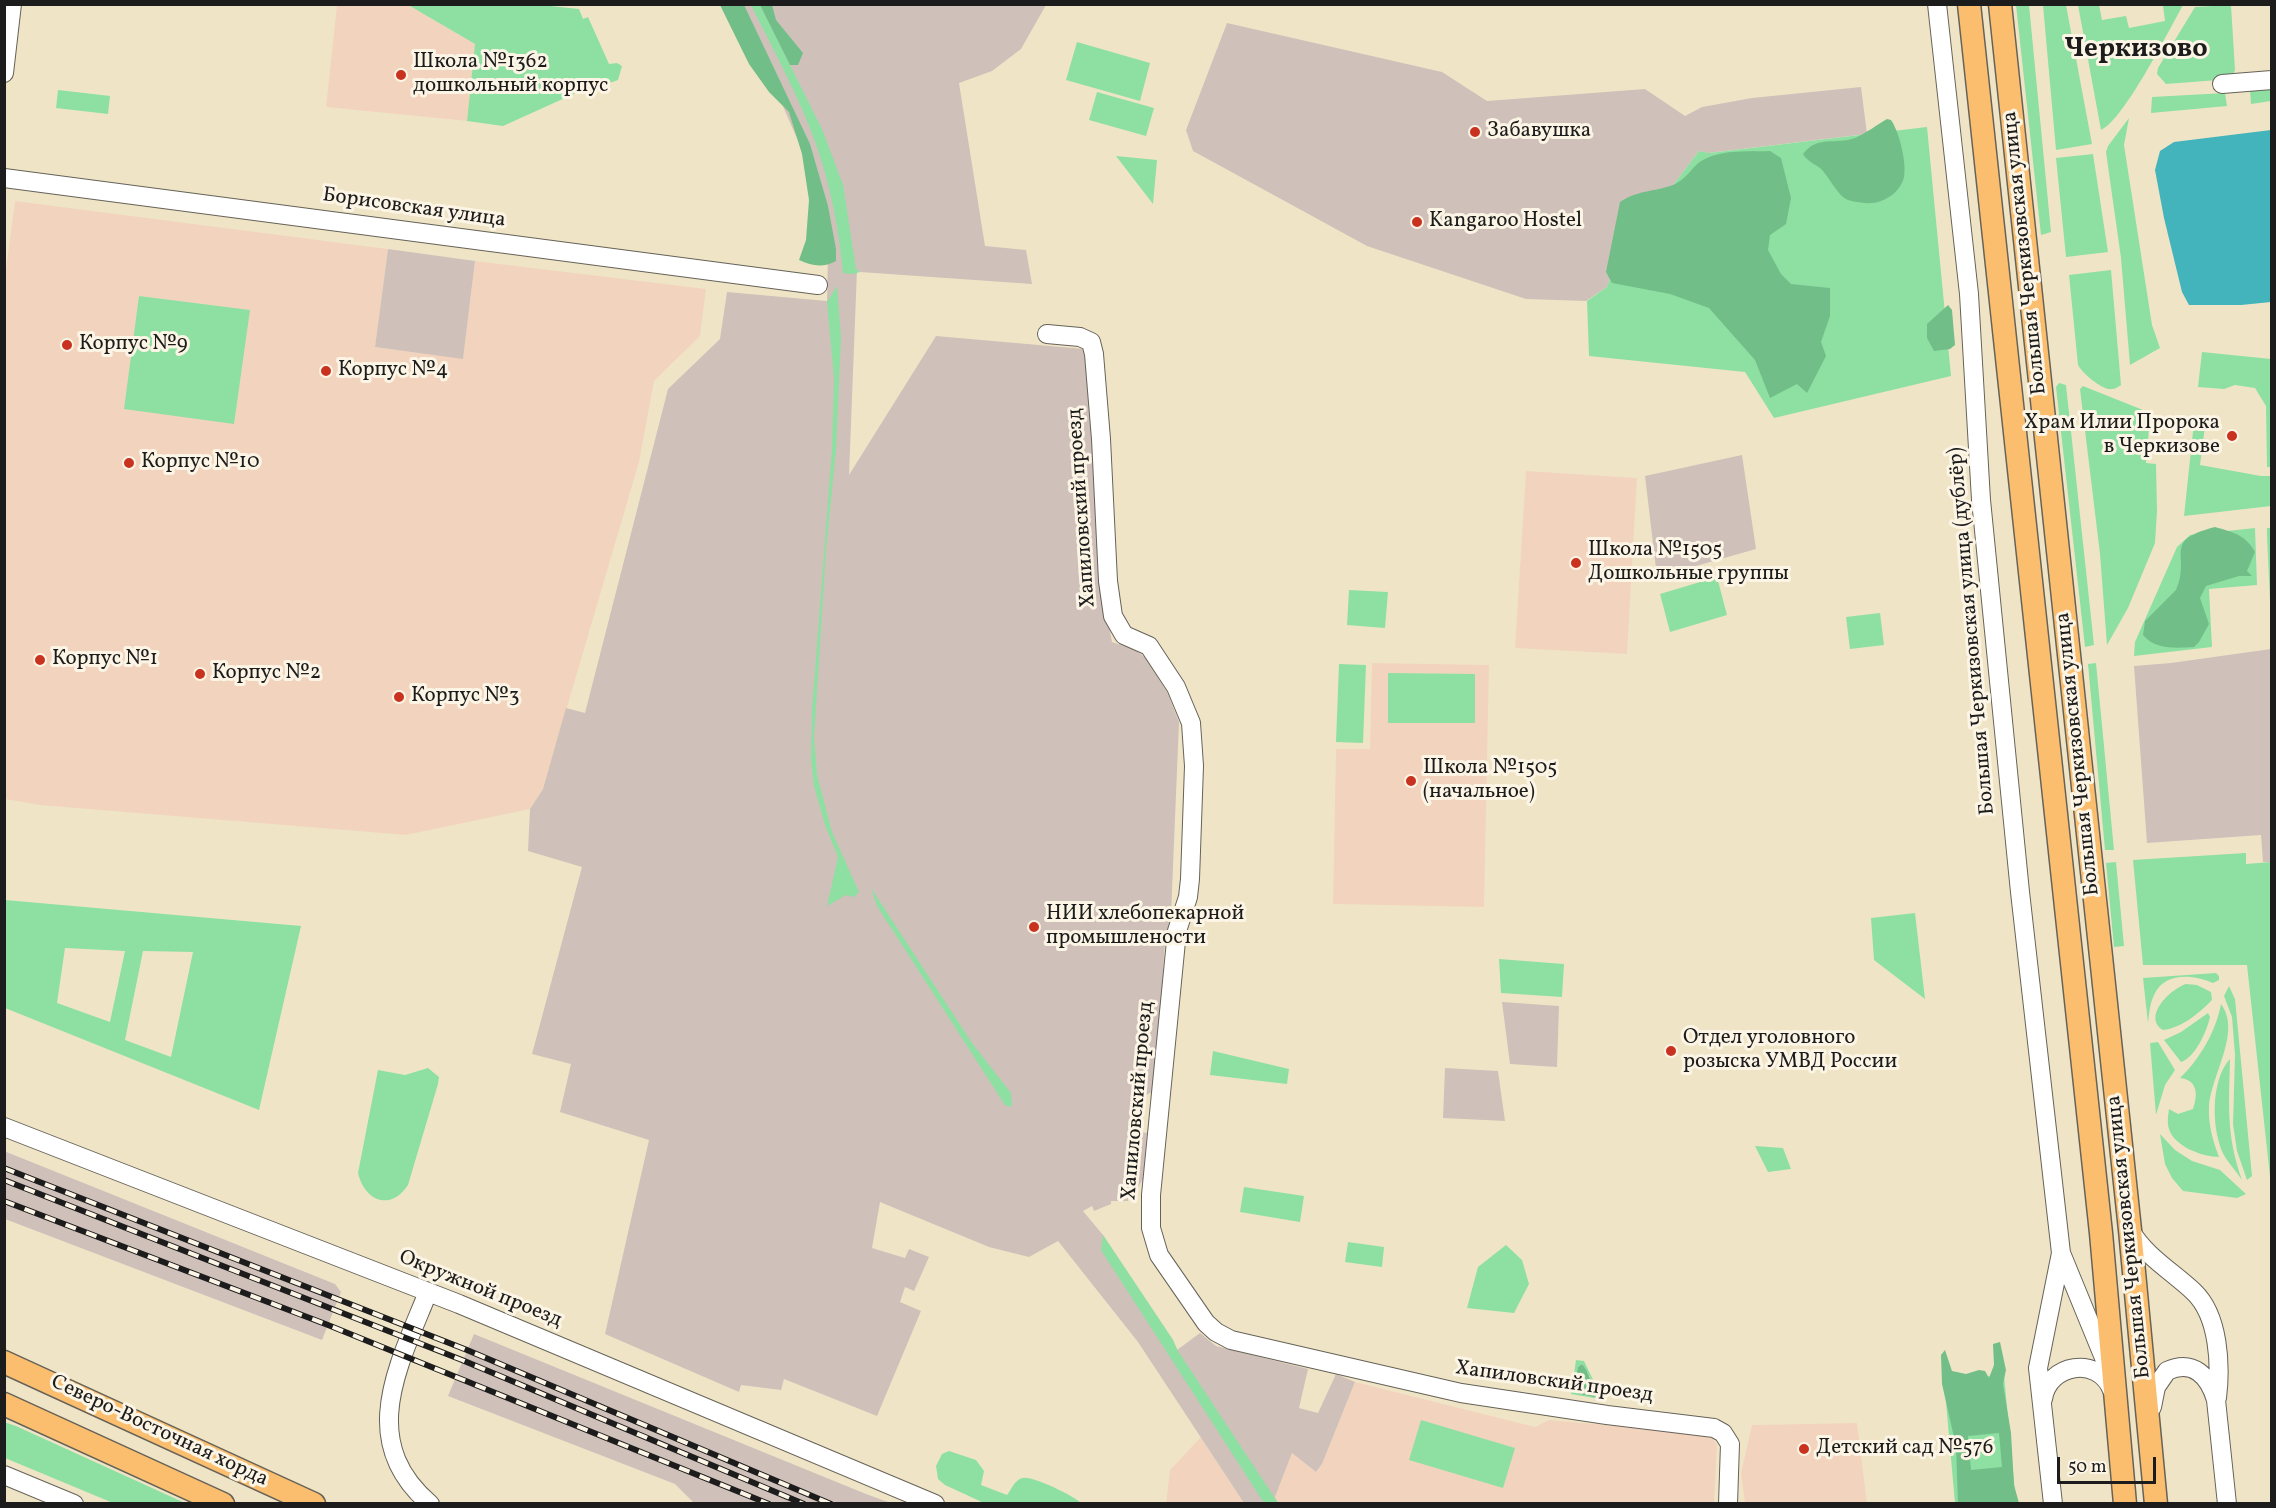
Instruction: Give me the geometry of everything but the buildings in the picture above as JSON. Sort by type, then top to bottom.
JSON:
[{"type":"main road","name":"Большая Черкизовская улица","points":[[1969,4],[2102,1233],[2125,1503]]},
{"type":"main road","name":"Большая Черкизовская улица","points":[[2000,4],[2157,1503]]},
{"type":"main road","name":"Северо-Восточная хорда","points":[[4,1362],[314,1503]]},
{"type":"main road","name":"Северо-Восточная хорда","points":[[4,1404],[223,1503]]},
{"type":"street","points":[[4,73],[12,4]]},
{"type":"street","name":"Большая Черкизовская улица (дублёр)","points":[[1937,4],[1969,294],[1980,500],[2021,903],[2061,1253]]},
{"type":"street","points":[[2222,84],[2271,80]]},
{"type":"street","name":"Борисовская улица","points":[[4,178],[818,285]]},
{"type":"street","name":"Хапиловский проезд","points":[[1047,334],[1080,337],[1091,342],[1101,439],[1108,581],[1113,616],[1124,635],[1149,646],[1176,687],[1191,723],[1194,766],[1191,879],[1177,931],[1151,1195],[1151,1228],[1159,1255],[1206,1323],[1215,1332],[1231,1340],[1493,1399],[1714,1428],[1724,1433],[1730,1444],[1728,1503]]},
{"type":"street","name":"Окружной проезд","points":[[4,1127],[428,1292],[935,1503]]},
{"type":"street","points":[[2130,1230],[2141,1245],[2194,1292],[2207,1310],[2212,1324],[2219,1380],[2216,1400]]},
{"type":"street","points":[[2061,1253],[2114,1388]]},
{"type":"street","points":[[2053,1503],[2038,1368],[2061,1253]]},
{"type":"street","points":[[428,1292],[396,1376],[389,1406],[391,1441],[398,1463],[408,1482],[430,1503]]},
{"type":"street","points":[[2042,1404],[2044,1392],[2050,1381],[2058,1373],[2070,1368],[2081,1367],[2093,1370],[2103,1376],[2114,1388]]},
{"type":"street","points":[[2150,1433],[2156,1387],[2164,1374],[2171,1370],[2185,1368],[2200,1373],[2212,1386],[2216,1400],[2228,1503]]},
{"type":"street","points":[[4,1475],[74,1503]]},
{"type":"shaded area","name":"Школа №1362 дошкольный корпус","points":[[337,5],[410,6],[475,44],[467,121],[326,107]]},
{"type":"shaded area","points":[[739,5],[1046,5],[1021,49],[992,71],[959,83],[985,246],[1026,250],[1032,284],[857,270],[849,475],[936,336],[1084,349],[1093,431],[1102,587],[1112,642],[1133,649],[1145,657],[1168,694],[1179,722],[1170,939],[1165,941],[1155,1090],[1145,1096],[1142,1132],[1147,1133],[1143,1179],[1137,1189],[1128,1189],[1128,1201],[1111,1201],[1111,1204],[1094,1211],[1092,1206],[1083,1211],[1103,1235],[1173,1340],[1177,1350],[1200,1333],[1216,1346],[1308,1369],[1299,1408],[1318,1413],[1336,1374],[1355,1382],[1322,1464],[1316,1472],[1292,1453],[1275,1497],[1278,1503],[1244,1503],[1138,1342],[1058,1241],[1029,1257],[989,1247],[880,1202],[872,1248],[905,1258],[909,1249],[929,1257],[914,1291],[905,1287],[900,1302],[921,1311],[877,1416],[784,1379],[781,1390],[741,1385],[739,1392],[605,1334],[649,1140],[560,1112],[571,1064],[532,1054],[582,867],[528,851],[530,809],[543,789],[566,708],[585,713],[668,389],[720,339],[727,292],[827,301],[828,253],[818,195],[799,143]]},
{"type":"shaded area","points":[[1227,23],[1442,72],[1487,101],[1645,89],[1685,116],[1702,107],[1752,98],[1861,87],[1867,134],[1708,153],[1699,151],[1617,259],[1607,287],[1586,301],[1526,299],[1367,246],[1193,151],[1186,130]]},
{"type":"shaded area","points":[[15,201],[388,249],[375,347],[463,358],[475,261],[706,289],[700,336],[654,381],[639,462],[543,789],[530,809],[406,835],[40,805],[5,799],[4,285]]},
{"type":"shaded area","points":[[388,249],[475,261],[463,359],[375,347]]},
{"type":"shaded area","points":[[1742,455],[1756,549],[1657,577],[1645,476]]},
{"type":"shaded area","name":"Школа №1505 Дошкольные группы","points":[[1526,471],[1637,478],[1627,654],[1515,648]]},
{"type":"shaded area","points":[[2271,649],[2271,862],[2263,862],[2261,835],[2147,843],[2134,666]]},
{"type":"shaded area","name":"Школа №1505 (начальное)","points":[[1372,663],[1489,665],[1484,907],[1333,904],[1336,749],[1370,749]]},
{"type":"shaded area","points":[[1502,1002],[1559,1006],[1557,1067],[1510,1064]]},
{"type":"shaded area","points":[[1445,1068],[1498,1071],[1505,1121],[1443,1118]]},
{"type":"shaded area","points":[[4,1151],[335,1284],[341,1292],[322,1340],[5,1219]]},
{"type":"shaded area","points":[[474,1334],[891,1503],[694,1503],[675,1484],[448,1396]]},
{"type":"shaded area","points":[[1355,1382],[1535,1427],[1549,1420],[1711,1436],[1717,1445],[1714,1503],[1278,1504],[1275,1497],[1292,1453],[1316,1472],[1322,1464]]},
{"type":"shaded area","name":"Детский сад №576","points":[[1857,1423],[1867,1503],[1745,1503],[1741,1473],[1752,1425]]},
{"type":"shaded area","points":[[1201,1437],[1244,1503],[1166,1504],[1170,1470]]},
{"type":"green space","points":[[509,4],[579,9],[583,19],[588,17],[609,64],[617,63],[622,66],[618,80],[592,89],[588,80],[573,86],[576,93],[503,126],[467,121],[475,44],[410,6]]},
{"type":"green space","points":[[720,5],[744,5],[810,144],[828,206],[836,249],[836,261],[827,265],[808,264],[799,260],[806,240],[809,200],[802,154],[789,112],[769,92],[749,64]]},
{"type":"green space","points":[[751,5],[760,5],[822,129],[843,185],[856,269],[860,272],[843,273],[834,209],[817,147],[795,93]]},
{"type":"green space","points":[[760,5],[772,5],[776,20],[803,53],[798,65],[790,65]]},
{"type":"green space","points":[[2016,5],[2029,5],[2051,232],[2041,235]]},
{"type":"green space","points":[[2043,5],[2066,5],[2092,144],[2056,150]]},
{"type":"green space","points":[[2078,5],[2099,5],[2102,20],[2126,16],[2129,28],[2165,21],[2163,6],[2183,5],[2122,110],[2111,123],[2101,130]]},
{"type":"green space","points":[[2231,5],[2235,70],[2231,79],[2166,84],[2157,74],[2158,68],[2195,7]]},
{"type":"green space","points":[[1077,42],[1150,63],[1140,101],[1066,80]]},
{"type":"green space","points":[[2271,89],[2271,101],[2251,104],[2250,91]]},
{"type":"green space","points":[[58,90],[110,96],[108,114],[56,108]]},
{"type":"green space","points":[[1097,92],[1154,108],[1146,136],[1089,120]]},
{"type":"green space","points":[[2225,93],[2227,106],[2151,113],[2152,97]]},
{"type":"green space","points":[[2129,118],[2124,145],[2152,325],[2160,348],[2130,365],[2121,258],[2106,152]]},
{"type":"green space","points":[[1887,119],[1891,120],[1894,125],[1899,139],[1905,171],[1898,189],[1883,200],[1865,203],[1845,199],[1823,171],[1803,154],[1814,144],[1855,138]]},
{"type":"green space","points":[[1927,127],[1951,376],[1774,418],[1745,372],[1589,356],[1587,301],[1607,287],[1617,259],[1699,151],[1709,153]]},
{"type":"green space","points":[[1770,151],[1781,158],[1791,198],[1786,224],[1770,235],[1768,250],[1781,274],[1791,284],[1830,288],[1830,316],[1821,342],[1826,356],[1807,393],[1797,384],[1770,398],[1755,360],[1709,308],[1670,294],[1612,283],[1606,272],[1620,202],[1639,193],[1673,185],[1683,179],[1701,161],[1713,156],[1737,152]]},
{"type":"green space","points":[[2093,154],[2108,252],[2066,257],[2056,158]]},
{"type":"green space","points":[[1116,156],[1157,160],[1153,204]]},
{"type":"green space","points":[[2111,270],[2121,385],[2108,389],[2093,381],[2078,365],[2069,275]]},
{"type":"green space","points":[[837,286],[841,338],[836,450],[826,550],[814,737],[817,775],[832,832],[859,892],[854,897],[846,895],[827,906],[838,857],[825,825],[814,786],[811,760],[812,710],[832,449],[834,379],[827,302]]},
{"type":"green space","points":[[139,296],[250,310],[234,424],[124,409]]},
{"type":"green space","points":[[1948,305],[1952,310],[1955,345],[1950,349],[1934,351],[1927,338],[1927,324]]},
{"type":"green space","points":[[2202,352],[2271,359],[2271,467],[2267,467],[2266,406],[2255,388],[2235,385],[2224,389],[2198,387]]},
{"type":"green space","points":[[2059,383],[2066,385],[2094,645],[2085,647],[2056,387]]},
{"type":"green space","points":[[2083,386],[2148,412],[2150,417],[2146,463],[2156,464],[2155,543],[2128,608],[2107,645],[2100,554],[2080,389]]},
{"type":"green space","points":[[2194,422],[2205,426],[2200,465],[2271,476],[2271,506],[2184,516]]},
{"type":"green space","points":[[2215,527],[2238,535],[2251,546],[2255,552],[2247,571],[2252,576],[2239,576],[2206,586],[2200,598],[2209,624],[2194,647],[2160,646],[2148,640],[2143,635],[2145,621],[2176,590],[2180,578],[2183,544],[2198,532]]},
{"type":"green space","points":[[2255,528],[2257,585],[2209,589],[2212,647],[2134,656],[2135,642],[2177,547],[2190,535]]},
{"type":"green space","points":[[2267,528],[2272,528],[2271,624],[2267,535]]},
{"type":"green space","points":[[1717,577],[1727,615],[1670,632],[1660,594]]},
{"type":"green space","points":[[1349,590],[1388,592],[1385,628],[1347,625]]},
{"type":"green space","points":[[1880,613],[1884,645],[1850,649],[1846,617]]},
{"type":"green space","points":[[2096,663],[2114,850],[2105,850],[2088,664]]},
{"type":"green space","points":[[1339,664],[1366,665],[1363,743],[1336,742]]},
{"type":"green space","points":[[1388,673],[1475,674],[1475,723],[1388,723]]},
{"type":"green space","points":[[2246,853],[2246,864],[2271,862],[2271,1186],[2247,965],[2143,965],[2133,860]]},
{"type":"green space","points":[[2116,862],[2124,946],[2114,947],[2106,863]]},
{"type":"green space","points":[[871,888],[972,1043],[1011,1093],[1012,1107],[1005,1105],[877,906]]},
{"type":"green space","points":[[5,900],[301,926],[259,1110],[5,1008]],"holes":[[[65,948],[125,951],[110,1022],[57,1003]],[[143,951],[193,952],[171,1057],[125,1040]]]},
{"type":"green space","points":[[1915,913],[1925,999],[1874,960],[1871,918]]},
{"type":"green space","points":[[1499,959],[1564,964],[1562,997],[1501,993]]},
{"type":"green space","points":[[2216,973],[2219,980],[2213,983],[2189,977],[2180,977],[2165,982],[2153,998],[2148,1023],[2143,978]]},
{"type":"green space","points":[[2186,984],[2197,985],[2211,992],[2212,1000],[2196,1015],[2183,1023],[2163,1030],[2155,1018],[2157,1011],[2166,997]]},
{"type":"green space","points":[[2229,986],[2235,999],[2252,1176],[2247,1180],[2237,1151],[2233,1124],[2235,1055],[2232,1017],[2224,996]]},
{"type":"green space","points":[[2221,1004],[2227,1015],[2227,1040],[2209,1107],[2211,1132],[2219,1157],[2197,1153],[2177,1141],[2168,1127],[2168,1119],[2169,1109],[2178,1114],[2193,1109],[2196,1099],[2195,1089],[2186,1079],[2180,1078],[2206,1044]]},
{"type":"green space","points":[[2208,1013],[2210,1017],[2200,1043],[2191,1055],[2181,1062],[2164,1040],[2181,1032]]},
{"type":"green space","points":[[2158,1042],[2175,1070],[2165,1085],[2156,1115],[2150,1043]]},
{"type":"green space","points":[[1213,1051],[1289,1069],[1287,1084],[1210,1075]]},
{"type":"green space","points":[[2230,1059],[2231,1134],[2242,1180],[2220,1147],[2215,1121],[2219,1080],[2223,1068]]},
{"type":"green space","points":[[428,1068],[439,1077],[438,1084],[408,1185],[394,1198],[379,1200],[366,1191],[358,1173],[378,1070],[405,1075]]},
{"type":"green space","points":[[2160,1134],[2175,1150],[2192,1161],[2220,1170],[2246,1194],[2237,1198],[2183,1191],[2172,1178],[2165,1164]]},
{"type":"green space","points":[[1755,1146],[1783,1148],[1791,1169],[1768,1172]]},
{"type":"green space","points":[[1244,1187],[1304,1196],[1300,1222],[1240,1212]]},
{"type":"green space","points":[[1103,1235],[1278,1503],[1264,1503],[1101,1250]]},
{"type":"green space","points":[[1348,1242],[1384,1247],[1382,1267],[1345,1262]]},
{"type":"green space","points":[[1506,1245],[1522,1260],[1529,1284],[1514,1313],[1467,1308],[1478,1267]]},
{"type":"green space","points":[[2000,1342],[2006,1370],[2003,1384],[2011,1433],[2014,1485],[2019,1503],[1958,1503],[1956,1446],[1942,1384],[1941,1355],[1945,1350],[1952,1371],[1966,1374],[1979,1370],[1985,1371],[1989,1378],[1994,1365],[1993,1344]],"holes":[[[1999,1433],[2002,1467],[1971,1470],[1968,1436]]]},
{"type":"green space","points":[[1576,1360],[1584,1361],[1600,1399],[1571,1394]],"holes":[[[1582,1364],[1590,1377],[1594,1397],[1579,1394],[1573,1390],[1578,1367]]]},
{"type":"green space","points":[[1582,1364],[1598,1393],[1594,1397],[1579,1394],[1573,1390],[1578,1367]]},
{"type":"green space","points":[[2004,1375],[2016,1503],[1955,1503],[1944,1380]]},
{"type":"green space","points":[[1421,1420],[1515,1448],[1503,1488],[1409,1460]]},
{"type":"green space","points":[[4,1422],[185,1503],[113,1503],[5,1458]]},
{"type":"green space","points":[[949,1451],[976,1460],[984,1471],[981,1485],[1007,1495],[1018,1480],[1028,1478],[1053,1487],[1081,1503],[984,1503],[945,1485],[938,1479],[936,1466],[942,1454]]},
{"type":"water","points":[[2271,130],[2271,302],[2241,305],[2189,305],[2182,292],[2164,218],[2155,170],[2160,151],[2174,142]]},
{"type":"railway","points":[[4,1168],[467,1350],[831,1504]]},
{"type":"railway","points":[[4,1180],[462,1360],[804,1504]]},
{"type":"railway","points":[[4,1201],[328,1325],[769,1504]]},
{"type":"place","name":"Школа №1362 дошкольный корпус","points":[[401,75]]},
{"type":"place","name":"Забавушка","points":[[1475,132]]},
{"type":"place","name":"Kangaroo Hostel","points":[[1417,222]]},
{"type":"place","name":"Корпус №9","points":[[67,345]]},
{"type":"place","name":"Корпус №4","points":[[326,371]]},
{"type":"place","name":"Храм Илии Пророка в Черкизове","points":[[2232,436]]},
{"type":"place","name":"Корпус №10","points":[[129,463]]},
{"type":"place","name":"Школа №1505 Дошкольные группы","points":[[1576,563]]},
{"type":"place","name":"Корпус №1","points":[[40,660]]},
{"type":"place","name":"Корпус №2","points":[[200,674]]},
{"type":"place","name":"Корпус №3","points":[[399,697]]},
{"type":"place","name":"Школа №1505 (начальное)","points":[[1411,781]]},
{"type":"place","name":"НИИ хлебопекарной промышлености","points":[[1034,927]]},
{"type":"place","name":"Отдел уголовного розыска УМВД России","points":[[1671,1051]]},
{"type":"place","name":"Детский сад №576","points":[[1804,1449]]},
{"type":"district","name":"Черкизово","points":[[2136,51]]}]
